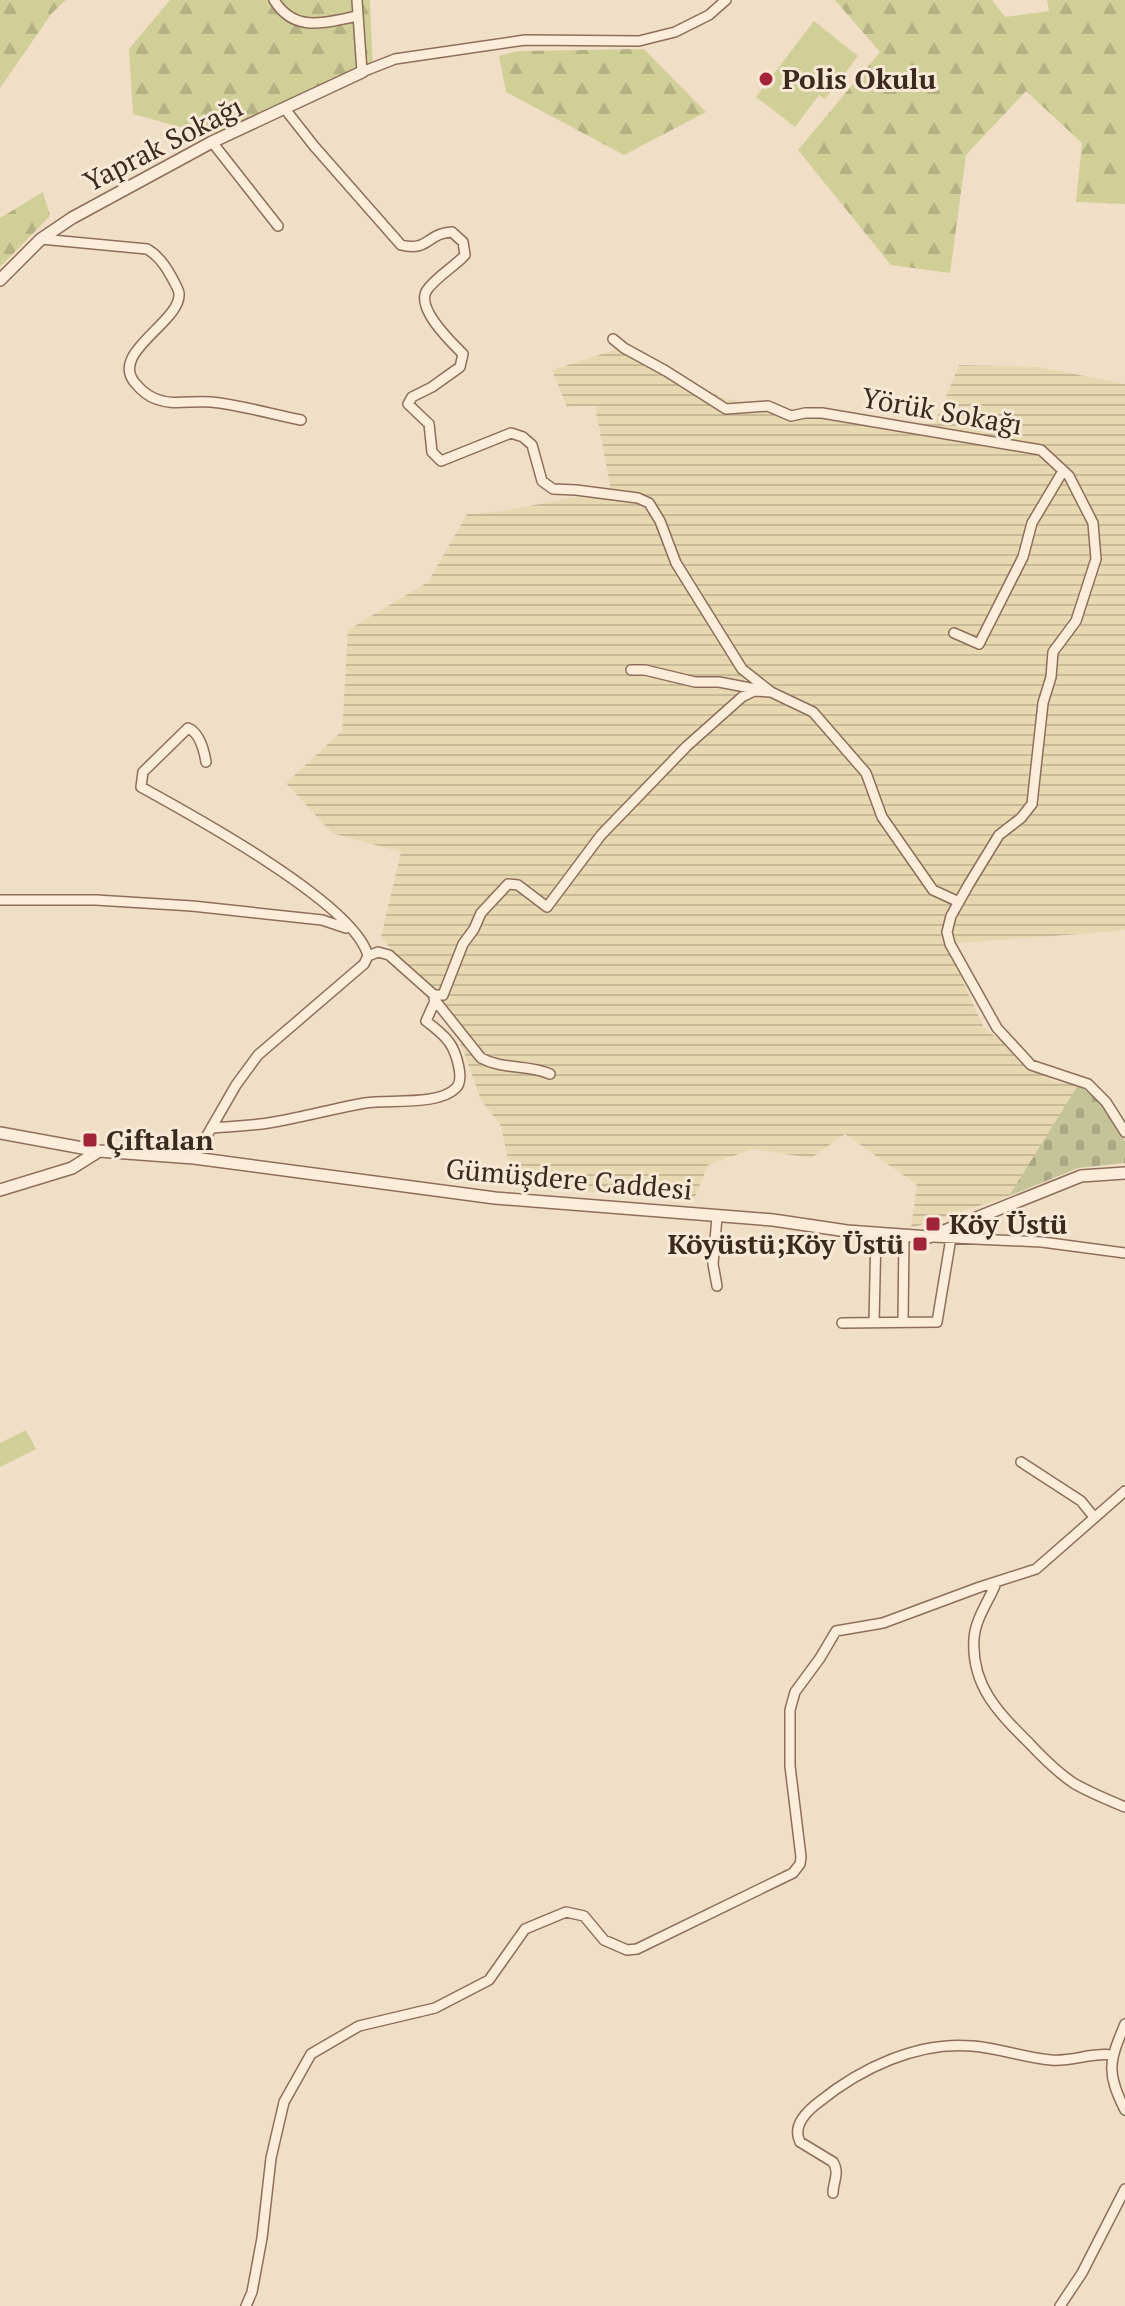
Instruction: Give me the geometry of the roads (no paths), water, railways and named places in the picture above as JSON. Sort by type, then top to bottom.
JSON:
[{"type":"street","points":[[274,0],[280,9],[300,23],[358,16]]},
{"type":"street","points":[[357,0],[362,72],[395,59],[525,40],[639,41],[675,32],[709,15],[726,0]]},
{"type":"street","name":"Yaprak Sokağı","points":[[0,280],[41,239],[72,218],[212,142],[362,72]]},
{"type":"street","points":[[285,109],[401,245],[414,248],[440,232],[452,232],[463,242],[465,255],[427,289],[423,299],[425,307],[446,337],[463,354],[460,367],[412,397],[408,404],[429,424],[432,452],[441,461],[511,433],[523,437],[532,445],[542,481],[553,489],[638,498],[649,503],[660,521],[676,563],[742,669],[771,692],[813,712],[866,773],[882,817],[933,890],[959,902]]},
{"type":"street","points":[[212,142],[278,226]]},
{"type":"street","points":[[41,239],[147,249],[156,254],[168,271],[179,292],[176,306],[144,341],[128,371],[132,381],[143,391],[156,399],[175,403],[208,401],[301,420]]},
{"type":"street","name":"Yörük Sokağı","points":[[613,339],[726,409],[768,406],[791,416],[822,413],[1041,450],[1069,476],[1093,523],[1096,559],[1076,621],[1053,652],[1051,677],[1043,703],[1032,804],[1021,818],[999,835],[951,916],[947,932],[950,944],[997,1028],[1031,1065],[1088,1084],[1106,1102],[1125,1132]]},
{"type":"street","points":[[954,633],[979,644],[1023,557],[1032,523],[1063,471]]},
{"type":"street","points":[[631,670],[663,672],[695,682],[719,682],[771,692]]},
{"type":"street","points":[[434,998],[443,995],[447,988],[455,959],[481,913],[508,884],[518,885],[547,907],[601,835],[687,746],[742,697],[754,691],[771,692]]},
{"type":"street","points":[[206,762],[205,752],[194,731],[188,728],[143,772],[141,787],[212,827],[309,889],[356,933],[368,956]]},
{"type":"street","points":[[0,900],[96,900],[192,906],[322,920],[356,933]]},
{"type":"street","points":[[194,1158],[236,1085],[258,1055],[364,964],[368,956],[378,952],[389,955],[434,998],[481,1058],[491,1064],[537,1068],[550,1074]]},
{"type":"street","points":[[212,1128],[272,1123],[363,1103],[384,1100],[408,1102],[452,1091],[461,1079],[450,1043],[426,1021],[434,998]]},
{"type":"street","name":"Gümüşdere Caddesi","points":[[0,1133],[99,1151],[194,1158],[495,1198],[773,1220],[904,1237],[929,1237],[1081,1176],[1125,1173]]},
{"type":"street","points":[[0,1190],[72,1168],[99,1151]]},
{"type":"street","points":[[717,1217],[713,1264],[717,1286]]},
{"type":"street","points":[[874,1322],[876,1233]]},
{"type":"street","points":[[903,1322],[904,1237]]},
{"type":"street","points":[[929,1237],[1042,1242],[1124,1253]]},
{"type":"street","points":[[842,1323],[937,1322],[951,1238]]},
{"type":"street","points":[[1021,1462],[1081,1501],[1094,1517]]},
{"type":"street","points":[[246,2306],[252,2292],[271,2158],[284,2102],[311,2054],[359,2026],[435,2008],[489,1980],[525,1929],[566,1912],[584,1916],[604,1940],[627,1950],[637,1949],[793,1873],[801,1857],[790,1766],[790,1710],[795,1692],[836,1631],[883,1623],[1036,1569],[1125,1491]]},
{"type":"street","points":[[996,1583],[979,1619],[974,1642],[976,1665],[987,1697],[1058,1771],[1074,1783],[1125,1807]]},
{"type":"street","points":[[1125,2024],[1111,2065],[1115,2090],[1125,2110]]},
{"type":"street","points":[[833,2193],[836,2166],[800,2142],[797,2138],[798,2128],[804,2117],[827,2096],[876,2067],[918,2050],[951,2045],[999,2049],[1053,2060],[1112,2055]]},
{"type":"street","points":[[1060,2306],[1082,2273],[1125,2189]]},
{"type":"place","name":"Polis Okulu","points":[[766,79]]},
{"type":"place","name":"Çiftalan","points":[[90,1140]]},
{"type":"place","name":"Köy Üstü","points":[[933,1224]]},
{"type":"place","name":"Köyüstü;Köy Üstü","points":[[920,1244]]}]
